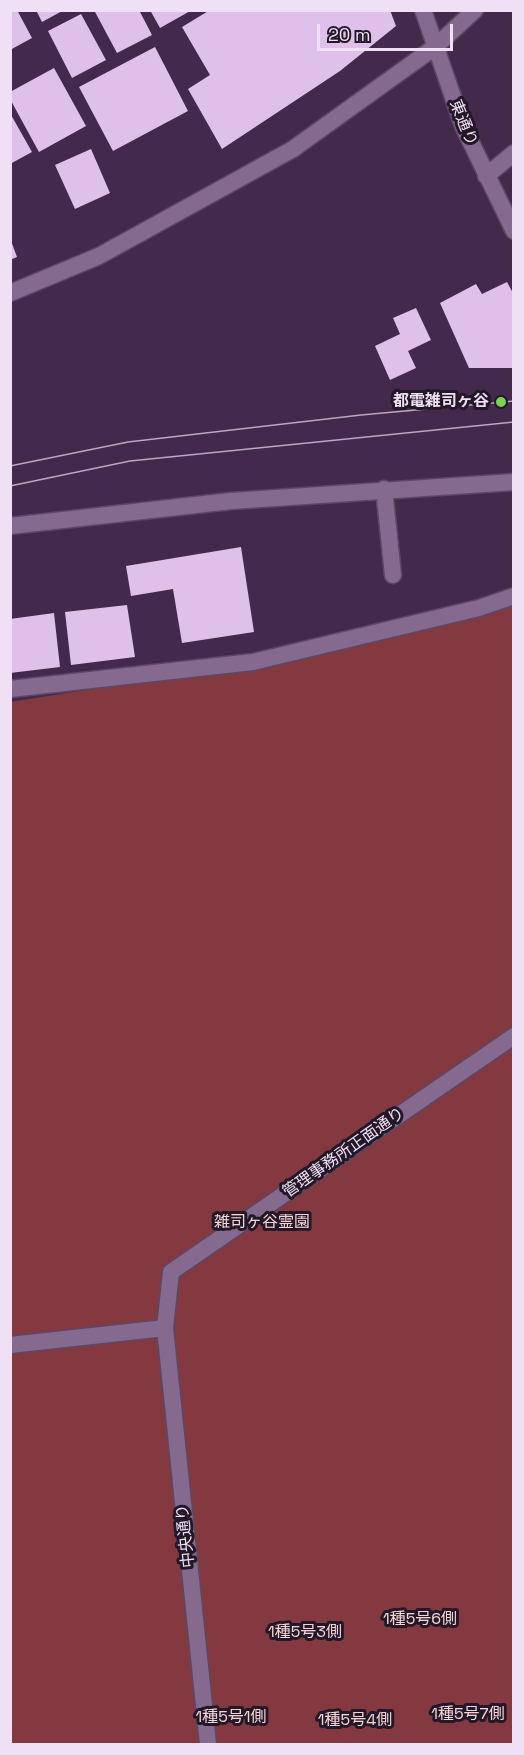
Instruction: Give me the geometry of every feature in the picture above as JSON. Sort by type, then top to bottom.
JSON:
[{"type":"street","name":"東通り","points":[[423,10],[463,126],[513,231]]},
{"type":"street","points":[[10,292],[99,256],[293,149],[435,47],[475,10]]},
{"type":"street","points":[[486,176],[513,153]]},
{"type":"street","points":[[10,526],[231,501],[513,482]]},
{"type":"street","points":[[384,489],[393,575]]},
{"type":"street","points":[[10,689],[253,662],[479,608],[513,596]]},
{"type":"street","name":"管理事務所正面通り","points":[[165,1328],[171,1272],[513,1036]]},
{"type":"street","points":[[10,1345],[165,1328]]},
{"type":"street","name":"中央通り","points":[[165,1328],[208,1744]]},
{"type":"green space","name":"雑司ヶ谷霊園","points":[[513,595],[513,1744],[11,1744],[10,702],[300,656]]},
{"type":"building","points":[[10,10],[17,10],[32,38],[10,50]]},
{"type":"building","points":[[36,10],[64,10],[42,22]]},
{"type":"building","points":[[94,10],[139,10],[152,35],[117,53]]},
{"type":"building","points":[[150,10],[192,10],[160,28]]},
{"type":"building","points":[[210,10],[390,10],[396,26],[340,71],[222,149],[188,89],[210,75],[182,27]]},
{"type":"building","points":[[81,14],[106,60],[72,78],[48,31]]},
{"type":"building","points":[[155,47],[188,111],[113,151],[79,87]]},
{"type":"building","points":[[54,68],[86,126],[39,152],[10,99],[10,92]]},
{"type":"building","points":[[10,113],[32,152],[10,164]]},
{"type":"building","points":[[91,149],[110,193],[75,209],[55,165]]},
{"type":"building","points":[[10,238],[17,257],[10,260]]},
{"type":"building","points":[[507,282],[514,295],[514,368],[469,368],[440,303],[476,284],[482,294]]},
{"type":"building","points":[[416,308],[431,340],[408,351],[416,368],[390,380],[375,346],[400,334],[393,318]]},
{"type":"building","points":[[241,547],[254,632],[182,643],[173,589],[131,596],[126,566]]},
{"type":"building","points":[[127,605],[135,657],[71,665],[65,612]]},
{"type":"building","points":[[54,613],[60,667],[10,673],[10,619]]},
{"type":"tram line","points":[[10,466],[128,442],[361,415],[514,401]]},
{"type":"tram line","points":[[10,486],[130,461],[514,422]]},
{"type":"place","name":"都電雑司ヶ谷","points":[[501,402]]},
{"type":"park label","name":"1種5号6側","points":[[420,1620]]},
{"type":"park label","name":"1種5号3側","points":[[305,1633]]},
{"type":"park label","name":"1種5号7側","points":[[468,1715]]},
{"type":"park label","name":"1種5号1側","points":[[231,1718]]},
{"type":"park label","name":"1種5号4側","points":[[355,1721]]}]
